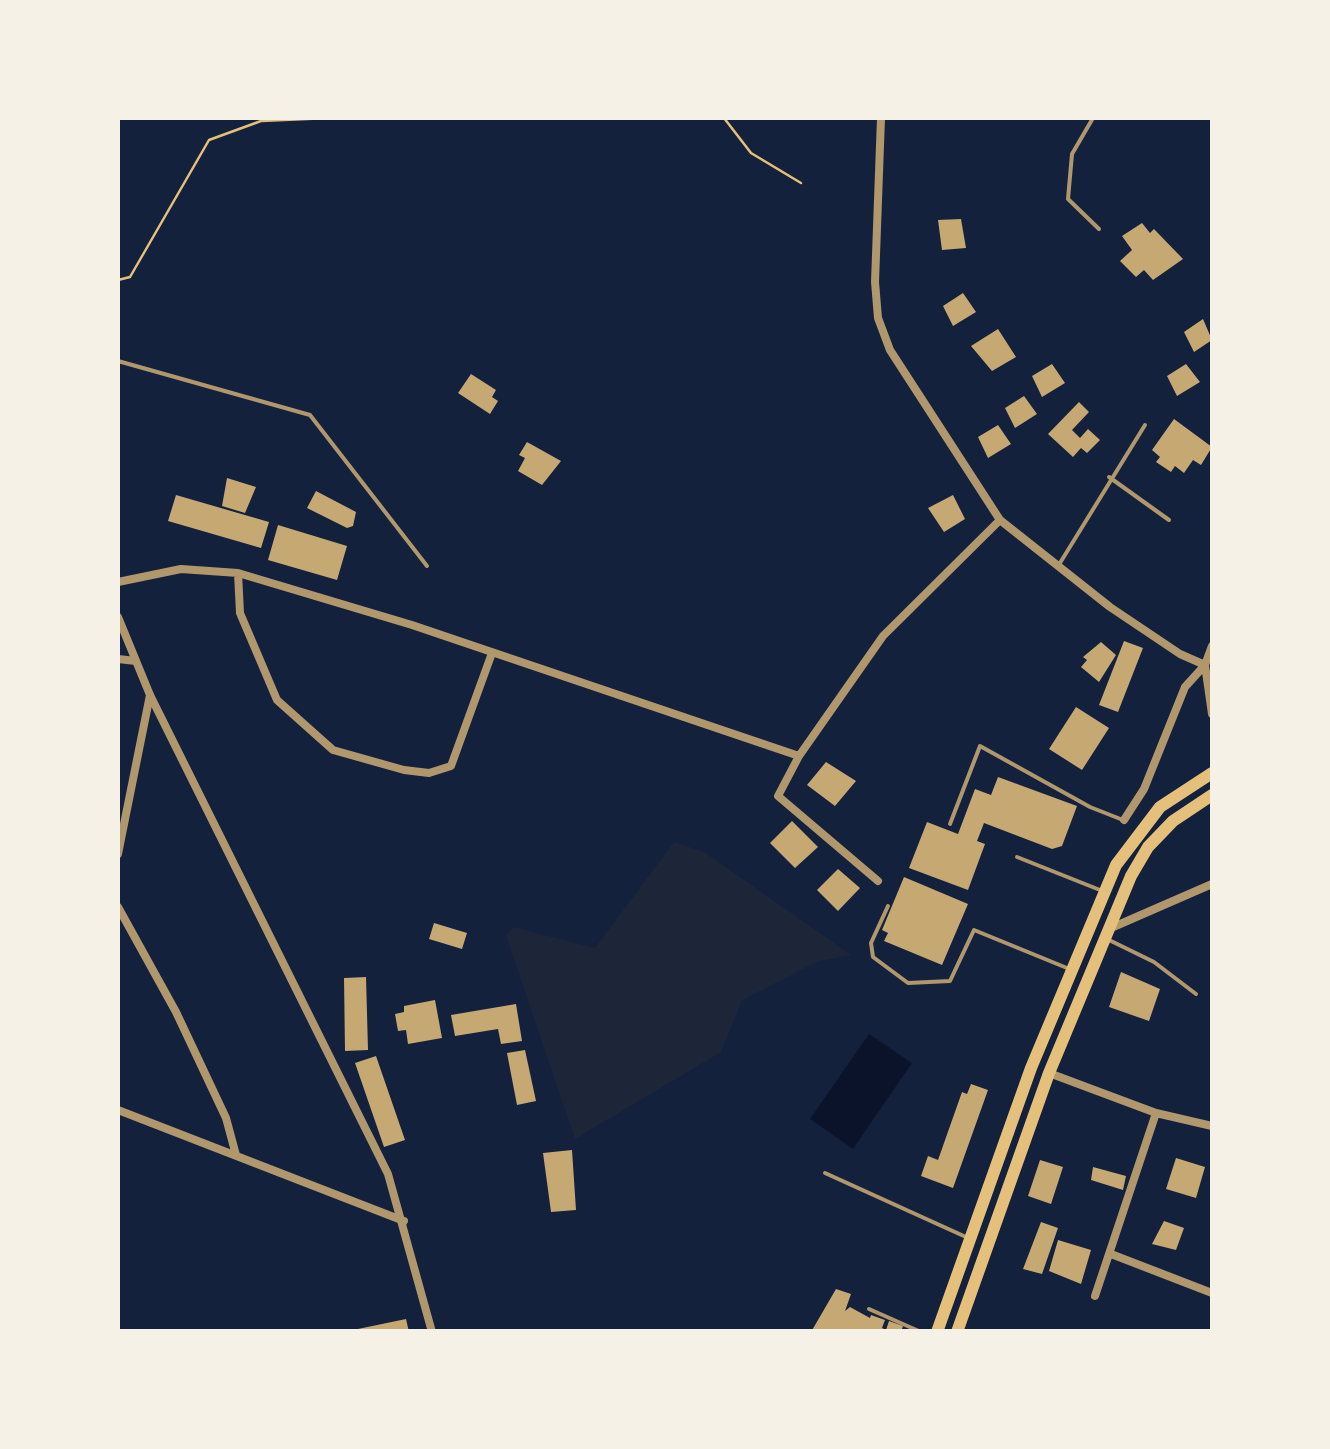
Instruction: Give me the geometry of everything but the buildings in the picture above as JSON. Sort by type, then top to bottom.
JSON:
[{"type":"main road","points":[[937,1332],[1030,1068],[1104,892],[1126,850],[1160,807],[1212,773]]},
{"type":"main road","points":[[958,1332],[1048,1073],[1107,933],[1148,847],[1173,821],[1212,795]]},
{"type":"street","points":[[878,119],[878,318],[890,350],[1000,520],[1057,567],[1180,654],[1205,665]]},
{"type":"street","points":[[878,881],[778,796],[799,756],[882,636],[1000,520]]},
{"type":"street","points":[[118,582],[181,569],[238,574],[306,591],[799,756]]},
{"type":"street","points":[[238,574],[240,613],[276,700],[333,750],[404,770],[428,772],[451,766],[492,653]]},
{"type":"street","points":[[118,617],[150,696],[382,1162],[404,1221],[432,1332]]},
{"type":"street","points":[[1124,820],[1144,789],[1186,688],[1205,665],[1212,646]]},
{"type":"street","points":[[118,659],[136,662]]},
{"type":"street","points":[[1205,665],[1212,714]]},
{"type":"street","points":[[118,854],[150,696]]},
{"type":"street","points":[[1107,933],[1212,884]]},
{"type":"street","points":[[118,908],[226,1118],[236,1156]]},
{"type":"street","points":[[1048,1073],[1156,1113],[1212,1126]]},
{"type":"street","points":[[118,1110],[404,1221]]},
{"type":"street","points":[[1096,1296],[1156,1113]]},
{"type":"street","points":[[1112,1254],[1212,1293]]},
{"type":"lane","points":[[1093,118],[1072,154],[1068,199],[1099,229]]},
{"type":"lane","points":[[118,361],[310,415],[427,566]]},
{"type":"lane","points":[[1057,567],[1109,477],[1145,425]]},
{"type":"lane","points":[[1109,477],[1169,520]]},
{"type":"lane","points":[[950,824],[980,746],[1090,807],[1124,820]]},
{"type":"lane","points":[[1017,857],[1104,892]]},
{"type":"lane","points":[[888,906],[871,944],[873,957],[908,984],[950,981],[974,930],[1072,970]]},
{"type":"lane","points":[[1107,933],[1196,994]]},
{"type":"lane","points":[[825,1173],[870,1197],[970,1239]]},
{"type":"lane","points":[[868,1309],[921,1332]]},
{"type":"path","points":[[118,280],[130,277],[208,140],[261,120],[330,118]]},
{"type":"path","points":[[724,118],[751,153],[801,183]]},
{"type":"shaded area","points":[[674,842],[704,852],[851,955],[819,961],[742,1000],[721,1052],[575,1139],[506,935],[513,927],[595,948]]},
{"type":"shaded area","points":[[869,1034],[912,1063],[853,1149],[810,1119]]}]
